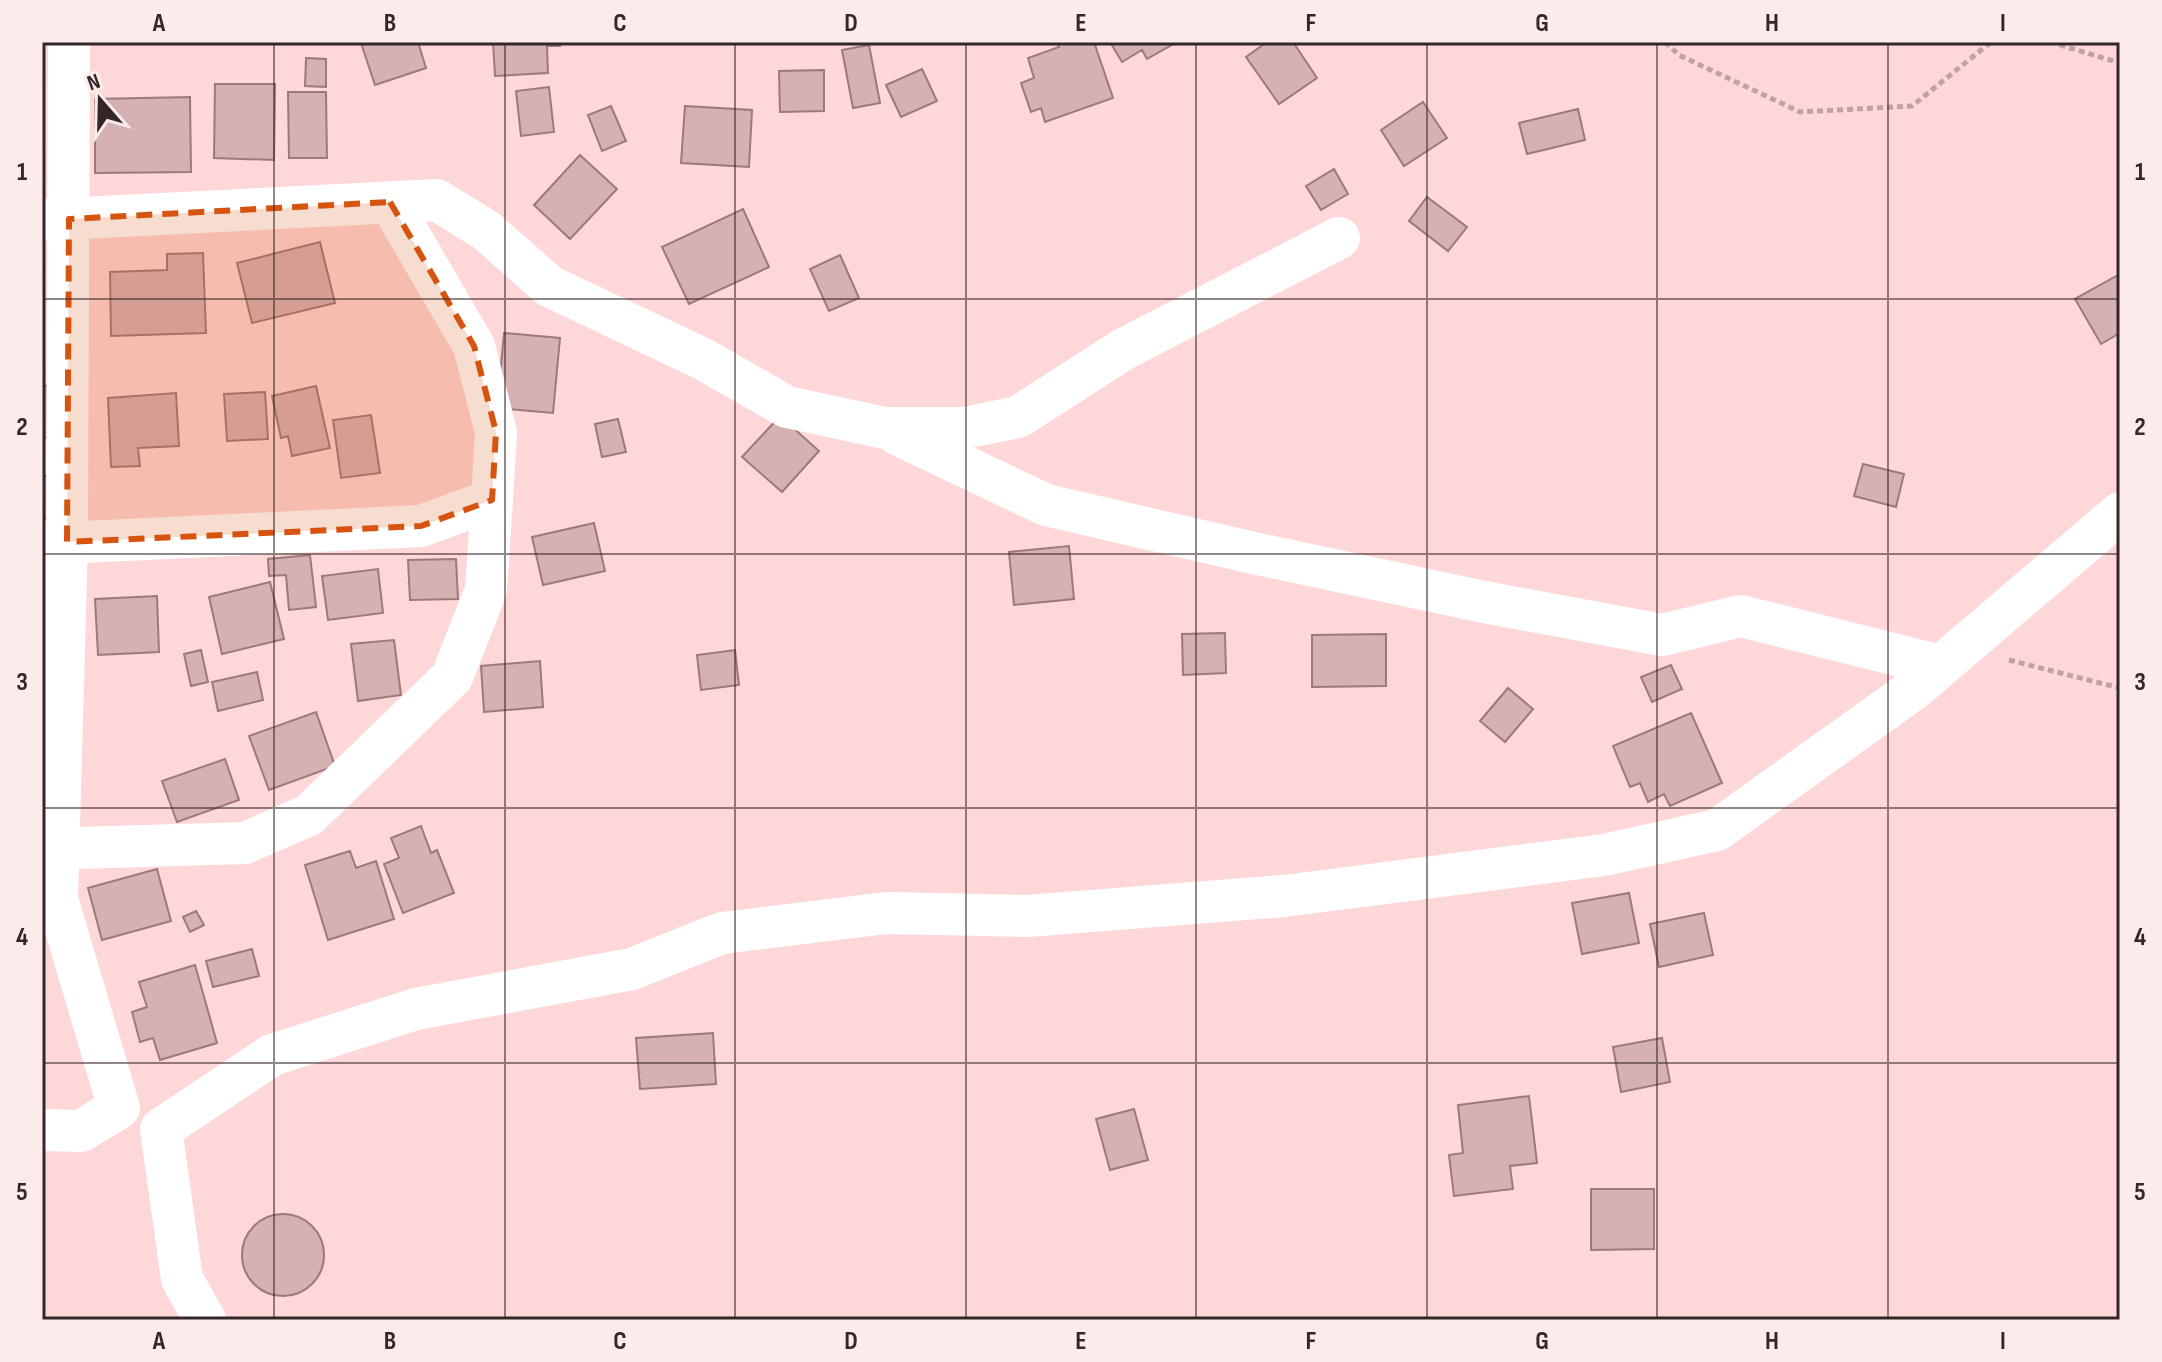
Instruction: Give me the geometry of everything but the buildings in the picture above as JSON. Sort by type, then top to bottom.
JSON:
[{"type":"street","points":[[42,1130],[81,1131],[119,1108],[57,899],[50,848],[55,219],[69,42]]},
{"type":"street","points":[[55,219],[437,200],[487,231],[549,286],[703,359],[787,407],[885,428],[964,428],[1018,417],[1124,349],[1339,238]]},
{"type":"street","points":[[50,848],[245,843],[309,815],[452,677],[486,590],[496,432],[474,346],[390,202]]},
{"type":"street","points":[[885,428],[1046,505],[1258,554],[1484,602],[1662,635],[1741,616],[1951,657]]},
{"type":"street","points":[[54,543],[421,526],[492,500]]},
{"type":"street","points":[[205,1320],[182,1279],[161,1129],[272,1055],[416,1009],[632,969],[722,933],[887,913],[1027,916],[1284,896],[1604,855],[1717,830],[1793,778],[1951,657],[2120,513]]},
{"type":"path","points":[[1665,42],[1679,55],[1800,112],[1912,106],[1991,42]]},
{"type":"path","points":[[2050,42],[2120,63]]},
{"type":"path","points":[[1951,657],[2120,688]]},
{"type":"highlighted area","points":[[390,202],[474,346],[496,432],[492,500],[421,526],[67,542],[69,219]]}]
